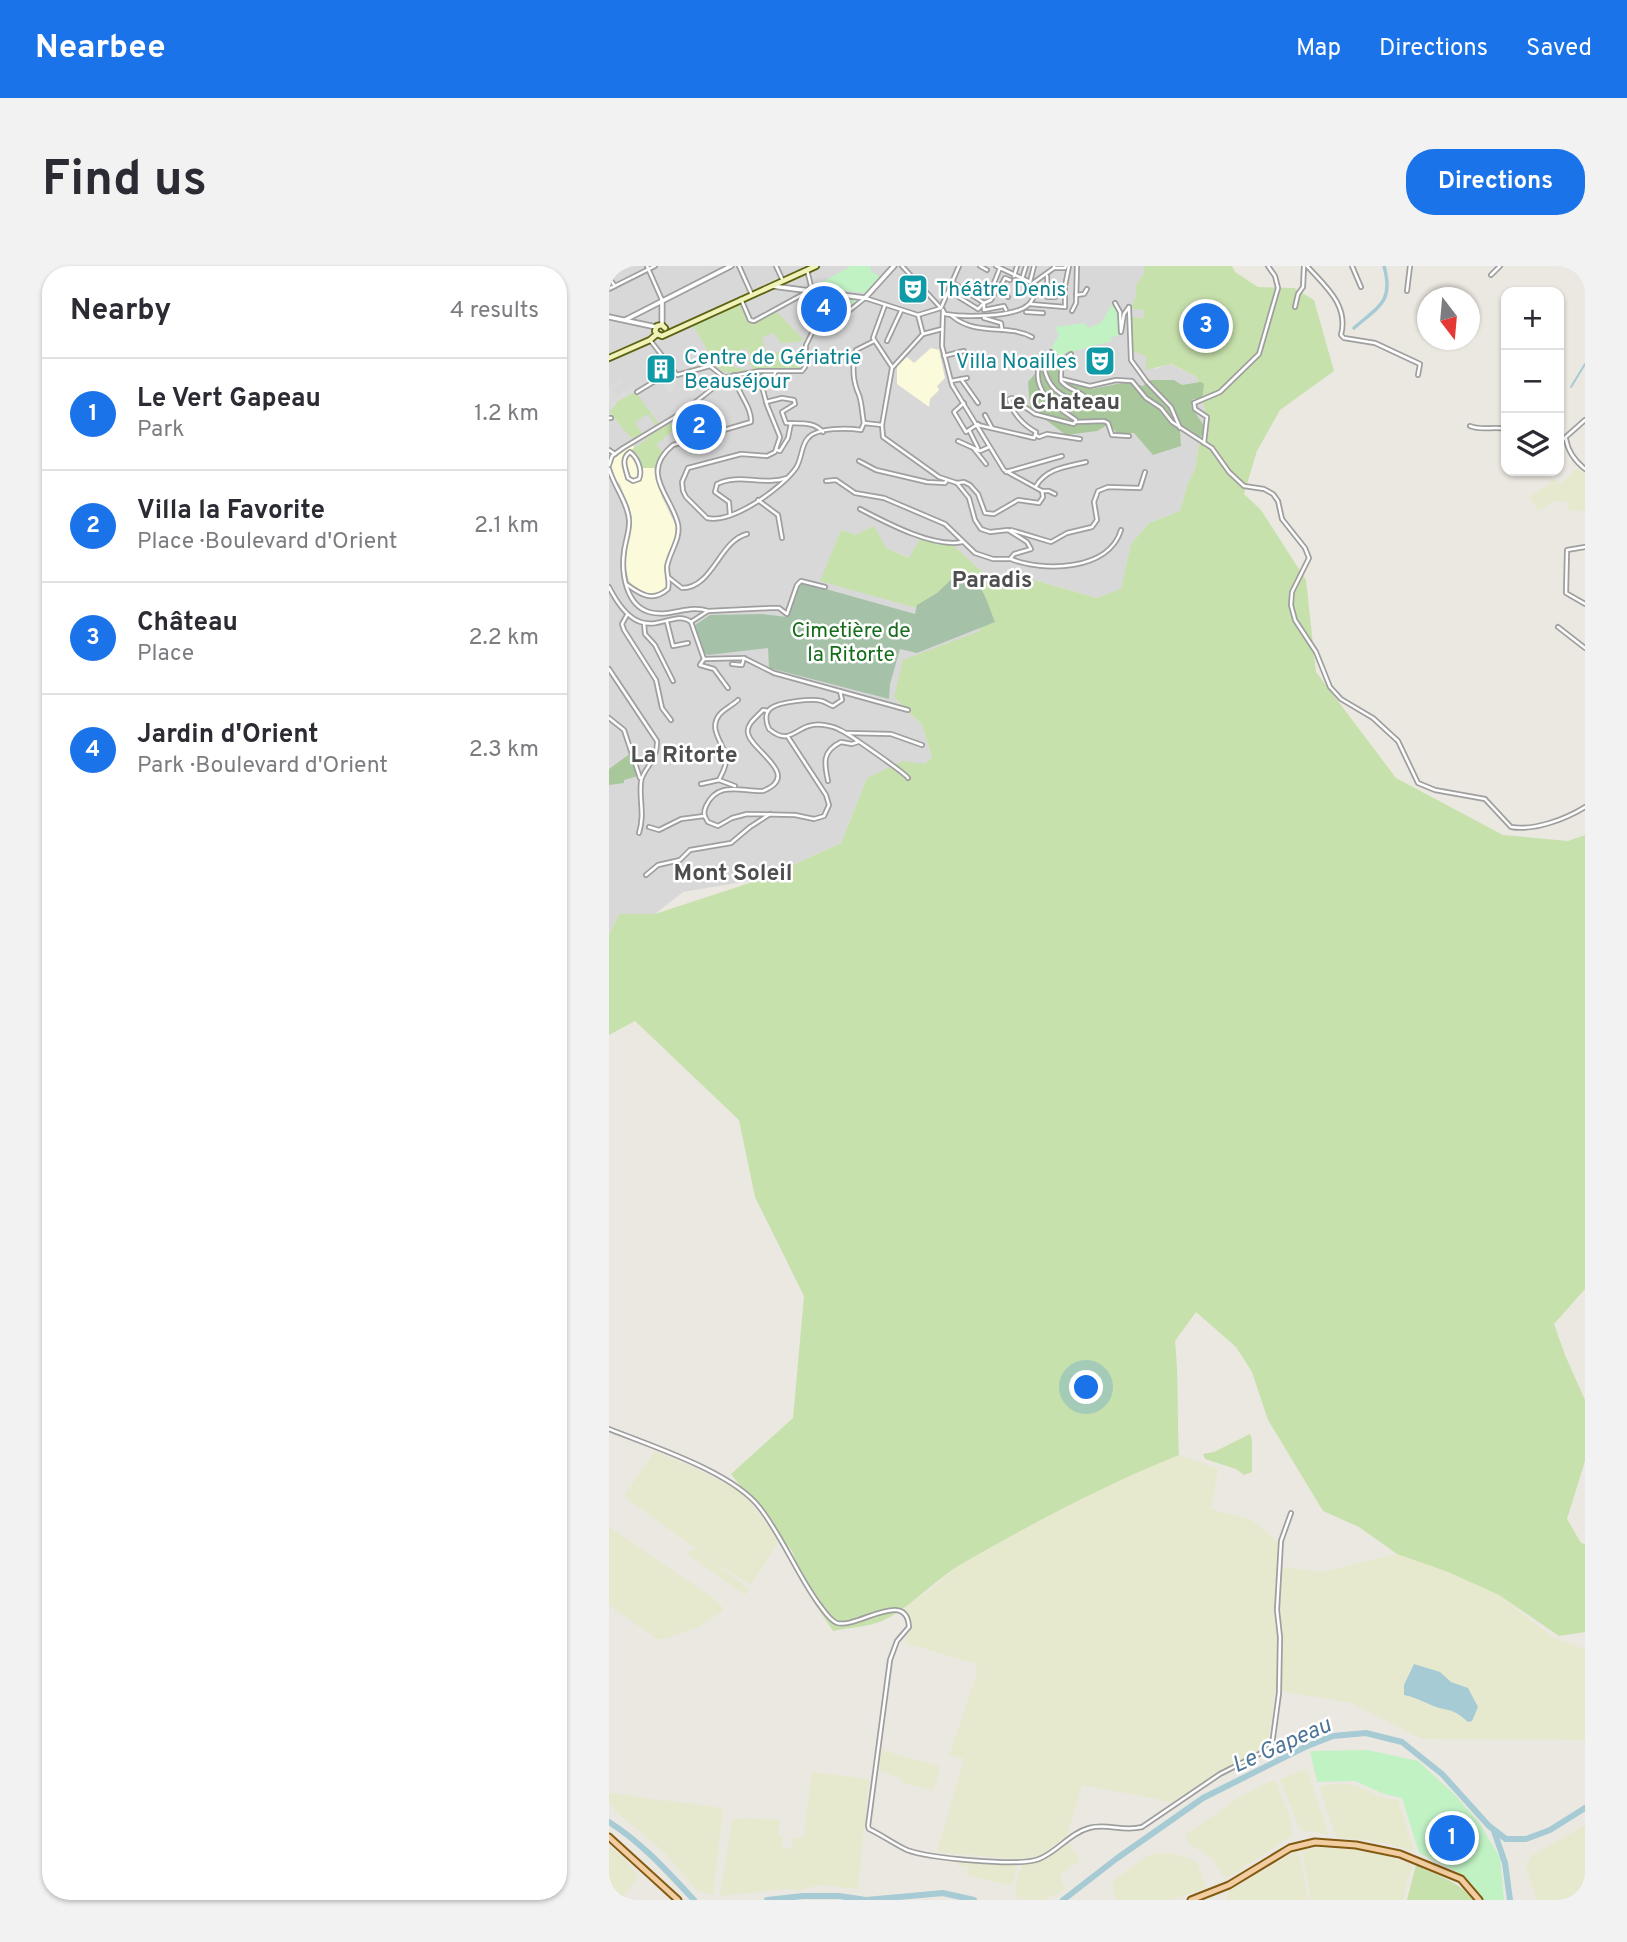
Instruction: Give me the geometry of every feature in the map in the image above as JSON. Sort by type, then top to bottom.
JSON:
[{"type":"main road","points":[[657,334],[656,327],[677,328],[816,266]]},
{"type":"main road","points":[[609,358],[650,340],[664,329]]},
{"type":"main road","points":[[609,1836],[678,1900]]},
{"type":"main road","points":[[1191,1900],[1229,1885],[1290,1848],[1315,1842],[1356,1845],[1400,1854],[1461,1880],[1479,1900]]},
{"type":"street","points":[[609,289],[655,266]]},
{"type":"street","points":[[625,320],[731,266]]},
{"type":"street","points":[[739,266],[752,295]]},
{"type":"street","points":[[776,266],[783,281]]},
{"type":"street","points":[[778,271],[785,266]]},
{"type":"street","points":[[825,587],[801,581],[797,585],[787,614],[779,608],[708,611],[697,609],[667,614],[651,613],[635,603],[626,584],[623,556],[629,520],[609,467],[615,454],[683,412],[725,379],[734,375],[804,369],[807,341],[814,330],[829,317],[850,310],[865,298],[894,266]]},
{"type":"street","points":[[902,266],[945,314],[981,317],[1030,304],[1066,308],[1067,266],[1054,267],[1047,275],[1032,283]]},
{"type":"street","points":[[885,305],[873,334],[874,341],[891,362],[892,368],[882,425],[886,440],[909,453],[933,473],[947,480],[970,485],[978,494],[983,510],[990,514],[1018,500],[1039,503],[1044,497],[1042,491],[1006,472],[951,381],[944,356],[942,309],[959,266]]},
{"type":"street","points":[[980,266],[987,270]]},
{"type":"street","points":[[1014,276],[1017,266]]},
{"type":"street","points":[[1022,279],[1026,266]]},
{"type":"street","points":[[1032,283],[1034,266]]},
{"type":"street","points":[[1072,311],[1075,307],[1077,266]]},
{"type":"street","points":[[1204,443],[1207,417],[1195,409],[1194,403],[1212,397],[1226,387],[1259,354],[1278,288],[1275,276],[1268,266]]},
{"type":"street","points":[[1295,307],[1303,287],[1305,266]]},
{"type":"street","points":[[1305,266],[1332,293],[1340,306],[1344,338],[1375,343],[1420,364],[1418,374]]},
{"type":"street","points":[[1352,266],[1361,287]]},
{"type":"street","points":[[1407,291],[1410,266]]},
{"type":"street","points":[[1491,275],[1500,266]]},
{"type":"street","points":[[1008,297],[992,288],[998,267],[1032,283],[1037,291],[1048,297],[1055,297]]},
{"type":"street","points":[[648,268],[662,300],[664,329]]},
{"type":"street","points":[[741,299],[750,320],[754,321],[809,290],[811,286],[807,270]]},
{"type":"street","points":[[1047,275],[1048,297]]},
{"type":"street","points":[[609,278],[615,286]]},
{"type":"street","points":[[976,317],[978,309],[991,300],[1005,278],[1010,280]]},
{"type":"street","points":[[952,282],[984,303]]},
{"type":"street","points":[[772,286],[865,298],[918,315],[942,309]]},
{"type":"street","points":[[1076,295],[1087,289]]},
{"type":"street","points":[[949,291],[978,309]]},
{"type":"street","points":[[1030,304],[1037,291]]},
{"type":"street","points":[[984,303],[984,310],[1004,306],[1006,312]]},
{"type":"street","points":[[1115,303],[1120,312],[1121,332],[1124,314],[1129,307],[1131,360],[1171,407],[1180,428]]},
{"type":"street","points":[[887,341],[901,311]]},
{"type":"street","points":[[1026,312],[1043,313]]},
{"type":"street","points":[[918,315],[923,334]]},
{"type":"street","points":[[952,315],[966,325],[983,330],[1019,331],[1031,337]]},
{"type":"street","points":[[609,317],[656,327]]},
{"type":"street","points":[[981,317],[1001,323],[1002,330]]},
{"type":"street","points":[[892,368],[923,334],[942,329]]},
{"type":"street","points":[[650,340],[677,375],[710,366],[725,379]]},
{"type":"street","points":[[791,423],[786,443],[780,451],[767,456],[741,454],[686,470],[682,482],[683,491],[698,511],[711,519],[730,515],[774,491],[788,478],[800,461],[809,437],[846,427],[861,430],[864,423],[852,365],[856,350],[874,341]]},
{"type":"street","points":[[944,356],[964,352]]},
{"type":"street","points":[[1051,352],[1038,369],[1041,390],[1051,403],[1073,417],[1076,422]]},
{"type":"street","points":[[1042,365],[1046,369],[1048,383],[1053,388],[1082,400],[1084,396],[1063,384],[1061,377],[1062,365],[1071,354]]},
{"type":"street","points":[[637,392],[673,370]]},
{"type":"street","points":[[776,371],[774,375],[764,375],[760,379],[780,437],[777,450]]},
{"type":"street","points":[[626,584],[640,595],[656,596],[668,589],[667,567],[678,526],[662,490],[658,466],[673,445],[751,422],[752,416],[739,392],[734,375]]},
{"type":"street","points":[[1061,377],[1090,386],[1128,379],[1146,398],[1161,408],[1172,422],[1214,451],[1229,472],[1244,486],[1265,489],[1277,498],[1282,519],[1308,553],[1308,562],[1296,581],[1291,597],[1295,620],[1315,652],[1330,687],[1341,699],[1373,718],[1398,741],[1414,780],[1435,790],[1485,799],[1511,827],[1557,820],[1585,807]]},
{"type":"street","points":[[951,381],[967,378]]},
{"type":"street","points":[[961,379],[978,403]]},
{"type":"street","points":[[766,401],[782,398],[796,402],[782,412],[786,423],[810,424],[819,427],[823,432]]},
{"type":"street","points":[[1037,435],[1021,422],[1009,399],[1015,398],[1035,415],[1074,424],[1104,421],[1109,425],[1112,435],[1129,436]]},
{"type":"street","points":[[964,403],[954,412],[986,464]]},
{"type":"street","points":[[985,415],[992,428]]},
{"type":"street","points":[[1585,420],[1566,439],[1567,448],[1585,469]]},
{"type":"street","points":[[864,423],[882,425]]},
{"type":"street","points":[[967,431],[978,425],[1034,438],[1047,434],[1080,439]]},
{"type":"street","points":[[1470,426],[1501,428]]},
{"type":"street","points":[[958,442],[980,451],[989,447]]},
{"type":"street","points":[[609,450],[615,454]]},
{"type":"street","points":[[630,452],[636,458],[641,475],[633,481],[628,478],[624,461],[630,452]]},
{"type":"street","points":[[1006,472],[1062,456]]},
{"type":"street","points":[[859,461],[876,470],[927,482],[945,483],[947,480]]},
{"type":"street","points":[[1036,486],[1043,475],[1049,472],[1086,462]]},
{"type":"street","points":[[957,483],[969,498],[975,520],[981,529],[990,532],[1008,530],[1051,542],[1067,533],[1094,525],[1097,517],[1094,499],[1099,489],[1140,488],[1145,472]]},
{"type":"street","points":[[730,515],[729,502],[715,492],[717,484],[731,480],[768,483],[788,478]]},
{"type":"street","points":[[826,481],[836,480],[855,493],[884,498],[918,511],[949,527],[975,553],[993,559],[1010,559],[1049,567],[1073,566],[1103,553],[1112,545],[1121,530]]},
{"type":"street","points":[[1042,491],[1055,494]]},
{"type":"street","points":[[758,500],[778,515],[782,538]]},
{"type":"street","points":[[860,509],[922,536],[949,543],[962,542]]},
{"type":"street","points":[[1008,530],[1032,547],[1010,556],[1010,559]]},
{"type":"street","points":[[668,577],[682,588],[696,585],[731,544],[743,534],[747,534]]},
{"type":"street","points":[[1585,547],[1567,550],[1565,586],[1566,593],[1585,604]]},
{"type":"street","points":[[609,588],[627,615],[644,623],[682,618],[691,622],[704,659]]},
{"type":"street","points":[[691,622],[708,611]]},
{"type":"street","points":[[627,615],[622,624],[624,630],[656,680],[662,708],[671,720]]},
{"type":"street","points":[[667,622],[673,646],[688,643]]},
{"type":"street","points":[[644,623],[645,634],[655,645],[673,681]]},
{"type":"street","points":[[1558,627],[1585,648]]},
{"type":"street","points":[[704,659],[744,658],[773,673],[908,710]]},
{"type":"street","points":[[732,664],[742,664],[744,658]]},
{"type":"street","points":[[704,659],[700,665],[714,669],[728,688]]},
{"type":"street","points":[[609,669],[657,741],[654,761],[641,779]]},
{"type":"street","points":[[701,784],[719,780],[738,787],[763,791],[774,785],[775,766],[750,740],[747,730],[750,724],[763,710],[794,701],[821,701],[837,705],[842,700],[839,691]]},
{"type":"street","points":[[719,780],[726,764],[726,755],[715,730],[716,723],[719,715],[738,700]]},
{"type":"street","points":[[768,710],[767,724],[777,736],[788,737],[812,724],[863,735],[891,734],[922,745]]},
{"type":"street","points":[[609,718],[620,726],[628,740],[641,779],[643,818],[639,833]]},
{"type":"street","points":[[844,732],[892,766],[904,771],[908,778]]},
{"type":"street","points":[[738,787],[719,791],[708,802],[704,816],[708,822],[718,826],[739,816],[770,814],[814,819],[824,816],[828,810],[827,794],[788,737]]},
{"type":"street","points":[[828,781],[824,762],[829,749],[841,742],[858,742]]},
{"type":"street","points":[[646,875],[659,866],[680,860],[690,850],[731,843],[770,814]]},
{"type":"street","points":[[649,827],[659,830],[681,819],[704,816]]},
{"type":"street","points":[[609,1429],[717,1475],[743,1491],[759,1507],[789,1550],[800,1575],[818,1603],[837,1623],[897,1610],[907,1616],[909,1627],[897,1641],[890,1660],[867,1826],[908,1850],[927,1855],[992,1862],[1027,1862],[1048,1855],[1089,1828],[1132,1830],[1142,1827],[1220,1774],[1269,1749],[1279,1693],[1280,1637],[1277,1610],[1282,1541],[1291,1513]]},
{"type":"shaded area","points":[[609,266],[1144,266],[1144,274],[1136,285],[1136,296],[1131,309],[1144,310],[1143,318],[1131,317],[1147,356],[1155,369],[1170,364],[1197,377],[1205,411],[1195,469],[1180,511],[1149,523],[1131,544],[1122,589],[1097,598],[1034,580],[991,580],[953,546],[910,558],[841,530],[821,581],[979,605],[980,631],[894,697],[922,725],[932,757],[924,764],[867,778],[841,843],[765,878],[683,892],[655,914],[619,914],[609,935]]},
{"type":"shaded area","points":[[931,348],[939,350],[945,378],[937,386],[939,390],[930,399],[929,407],[897,384],[897,366],[907,357],[914,363]]},
{"type":"shaded area","points":[[670,370],[677,380],[670,395],[659,380],[637,394],[635,392],[616,402],[611,410],[609,407],[609,386],[621,380],[622,383],[612,389],[614,393],[618,395],[632,387],[635,391]]},
{"type":"shaded area","points":[[632,444],[632,450],[638,455],[642,468],[654,468],[662,497],[676,526],[666,563],[667,587],[656,595],[647,595],[636,590],[629,581],[624,560],[632,517],[611,464],[615,457]]},
{"type":"shaded area","points":[[1578,468],[1585,474],[1585,511],[1567,510],[1568,502],[1555,501],[1538,511],[1529,497],[1551,483],[1553,478],[1560,484]]},
{"type":"shaded area","points":[[655,1451],[743,1493],[779,1541],[751,1585],[717,1564],[626,1498],[625,1494]]},
{"type":"shaded area","points":[[1179,1455],[1218,1469],[1211,1509],[1252,1520],[1279,1543],[1282,1567],[1321,1572],[1397,1554],[1448,1572],[1499,1595],[1552,1637],[1585,1649],[1585,1740],[1422,1739],[1351,1703],[1275,1690],[1267,1749],[1210,1778],[1172,1802],[1082,1785],[1067,1836],[1041,1855],[1022,1860],[937,1852],[964,1759],[949,1755],[977,1673],[974,1663],[905,1643],[912,1624],[904,1606],[926,1593],[959,1565],[1028,1526],[1119,1479]]},
{"type":"shaded area","points":[[609,1527],[716,1600],[723,1611],[700,1626],[665,1639],[657,1639],[609,1605]]},
{"type":"shaded area","points":[[694,1548],[749,1589],[745,1595],[687,1554]]},
{"type":"shaded area","points":[[882,1750],[939,1766],[935,1787],[932,1790],[901,1783],[901,1778],[878,1770]]},
{"type":"shaded area","points":[[1307,1769],[1329,1835],[1300,1830],[1280,1779]]},
{"type":"shaded area","points":[[812,1772],[869,1779],[858,1889],[821,1885],[796,1891],[787,1889],[720,1896],[732,1820],[780,1820],[778,1835],[783,1836],[782,1847],[792,1849],[793,1837],[803,1838]]},
{"type":"shaded area","points":[[1275,1781],[1290,1818],[1293,1835],[1227,1878],[1223,1876],[1213,1859],[1188,1843],[1185,1835],[1240,1797]]},
{"type":"shaded area","points":[[1340,1784],[1355,1785],[1381,1797],[1398,1800],[1414,1850],[1360,1839],[1338,1838],[1320,1788]]},
{"type":"shaded area","points":[[609,1793],[723,1808],[713,1895],[697,1890],[664,1852],[619,1814],[609,1802]]},
{"type":"shaded area","points":[[1585,1825],[1585,1900],[1537,1900],[1526,1867],[1531,1856]]},
{"type":"shaded area","points":[[1068,1842],[1080,1861],[1062,1873],[1060,1877],[1065,1888],[1044,1900],[1018,1899],[1015,1888],[1022,1864],[1047,1858]]},
{"type":"shaded area","points":[[609,1845],[623,1856],[637,1875],[621,1900],[609,1900]]},
{"type":"shaded area","points":[[1318,1847],[1370,1851],[1410,1863],[1414,1867],[1407,1879],[1404,1900],[1311,1900],[1302,1850]]},
{"type":"shaded area","points":[[1298,1850],[1309,1900],[1225,1900],[1229,1890]]},
{"type":"shaded area","points":[[1158,1853],[1179,1855],[1197,1862],[1206,1888],[1171,1900],[1116,1900],[1112,1884],[1114,1880],[1147,1856]]},
{"type":"shaded area","points":[[954,1859],[1018,1865],[1012,1886],[967,1875],[968,1866],[959,1867]]},
{"type":"green space","points":[[851,266],[870,266],[872,273],[877,274],[880,279],[866,293],[814,287],[812,283],[821,283]]},
{"type":"green space","points":[[1144,266],[1232,266],[1235,272],[1258,287],[1294,288],[1314,300],[1334,371],[1280,410],[1257,451],[1244,494],[1261,510],[1306,580],[1316,672],[1396,778],[1503,835],[1568,841],[1585,835],[1585,1289],[1554,1324],[1585,1400],[1585,1461],[1567,1519],[1581,1543],[1585,1544],[1585,1632],[1559,1636],[1499,1595],[1448,1572],[1397,1554],[1359,1527],[1323,1511],[1268,1420],[1252,1372],[1236,1347],[1196,1312],[1175,1341],[1179,1455],[1096,1492],[989,1548],[953,1569],[900,1611],[877,1623],[833,1631],[817,1607],[815,1596],[792,1551],[731,1474],[793,1418],[804,1296],[755,1197],[739,1120],[635,1021],[609,1035],[609,935],[619,914],[655,914],[765,878],[841,843],[867,778],[903,761],[924,764],[932,757],[922,725],[894,697],[903,660],[980,631],[979,605],[920,609],[820,581],[841,530],[856,535],[874,526],[886,548],[909,558],[920,539],[954,546],[991,580],[1034,580],[1097,598],[1121,589],[1131,544],[1149,523],[1180,511],[1195,469],[1205,411],[1197,377],[1171,364],[1146,370],[1146,356],[1133,351],[1131,317],[1143,318],[1144,310],[1131,309],[1136,296],[1136,285],[1144,274]]},
{"type":"green space","points":[[811,294],[857,300],[848,308],[814,324],[809,321],[802,308],[813,302]]},
{"type":"green space","points":[[741,303],[751,324],[775,312],[805,339],[781,343],[773,333],[762,337],[767,355],[792,348],[796,356],[803,356],[802,368],[752,370],[752,365],[749,365],[750,354],[746,348],[727,358],[730,366],[747,370],[726,373],[711,363],[717,361],[713,360],[693,325],[714,318]]},
{"type":"green space","points":[[1112,304],[1115,304],[1120,313],[1119,335],[1110,338],[1112,341],[1060,355],[1050,351],[1059,335],[1055,327],[1085,323],[1088,328],[1101,323]]},
{"type":"green space","points":[[1049,357],[1057,359],[1057,367],[1064,381],[1092,389],[1127,382],[1143,386],[1149,380],[1174,380],[1182,385],[1201,382],[1204,384],[1202,400],[1193,399],[1191,406],[1204,426],[1204,434],[1200,437],[1185,427],[1180,431],[1181,446],[1153,455],[1134,433],[1117,433],[1109,424],[1097,431],[1066,435],[1030,408],[1028,382]]},
{"type":"green space","points":[[635,391],[659,424],[656,426],[649,415],[645,415],[635,423],[642,433],[632,439],[609,412],[617,402]]},
{"type":"green space","points":[[682,416],[686,426],[676,428],[656,445],[663,452],[654,468],[642,468],[638,455],[632,450]]},
{"type":"green space","name":"Cimetière de la Ritorte","points":[[958,573],[966,575],[978,585],[995,622],[917,653],[900,649],[890,684],[889,699],[769,668],[768,648],[705,654],[695,625],[710,615],[762,614],[787,617],[801,582],[915,614],[917,605],[937,593]]},
{"type":"green space","points":[[631,753],[638,776],[624,780],[624,783],[609,785],[609,769]]},
{"type":"green space","points":[[1250,1434],[1252,1472],[1244,1475],[1236,1469],[1205,1459],[1203,1454],[1214,1452]]},
{"type":"green space","points":[[1368,1750],[1418,1761],[1455,1795],[1480,1824],[1500,1858],[1504,1900],[1483,1900],[1457,1872],[1419,1853],[1402,1798],[1384,1794],[1355,1781],[1317,1782],[1310,1751]]},
{"type":"green space","points":[[1416,1865],[1455,1884],[1474,1900],[1407,1900]]},
{"type":"water","points":[[1414,1664],[1440,1672],[1451,1682],[1468,1688],[1478,1707],[1472,1721],[1468,1722],[1454,1712],[1404,1695],[1404,1685]]},
{"type":"waterway","points":[[1354,328],[1377,308],[1385,296],[1387,278],[1384,266]]},
{"type":"waterway","points":[[1571,387],[1585,364]]},
{"type":"waterway","name":"Le Gapeau","points":[[1063,1900],[1203,1798],[1305,1747],[1333,1736],[1366,1733],[1402,1742],[1442,1774],[1489,1826],[1506,1839],[1526,1839],[1550,1830],[1585,1808]]},
{"type":"waterway","name":"Le Gapeau","points":[[609,1822],[643,1848],[694,1900]]},
{"type":"waterway","points":[[1494,1831],[1505,1863],[1510,1900]]},
{"type":"waterway","name":"Le Gapeau","points":[[767,1900],[803,1896],[839,1896],[866,1900],[943,1893],[974,1900]]},
{"type":"place","name":"Théâtre Denis","points":[[913,289]]},
{"type":"place","name":"Jardin d'Orient","points":[[824,309]]},
{"type":"place","name":"Château","points":[[1206,326]]},
{"type":"place","name":"Villa Noailles","points":[[1100,361]]},
{"type":"place","name":"Centre de Gériatrie Beauséjour","points":[[661,369]]},
{"type":"place","name":"Villa la Favorite","points":[[699,427]]},
{"type":"place","name":"Le Vert Gapeau","points":[[1452,1838]]},
{"type":"district","name":"Le Chateau","points":[[1060,401]]},
{"type":"district","name":"Paradis","points":[[992,579]]},
{"type":"district","name":"La Ritorte","points":[[684,754]]},
{"type":"district","name":"Mont Soleil","points":[[733,872]]}]
